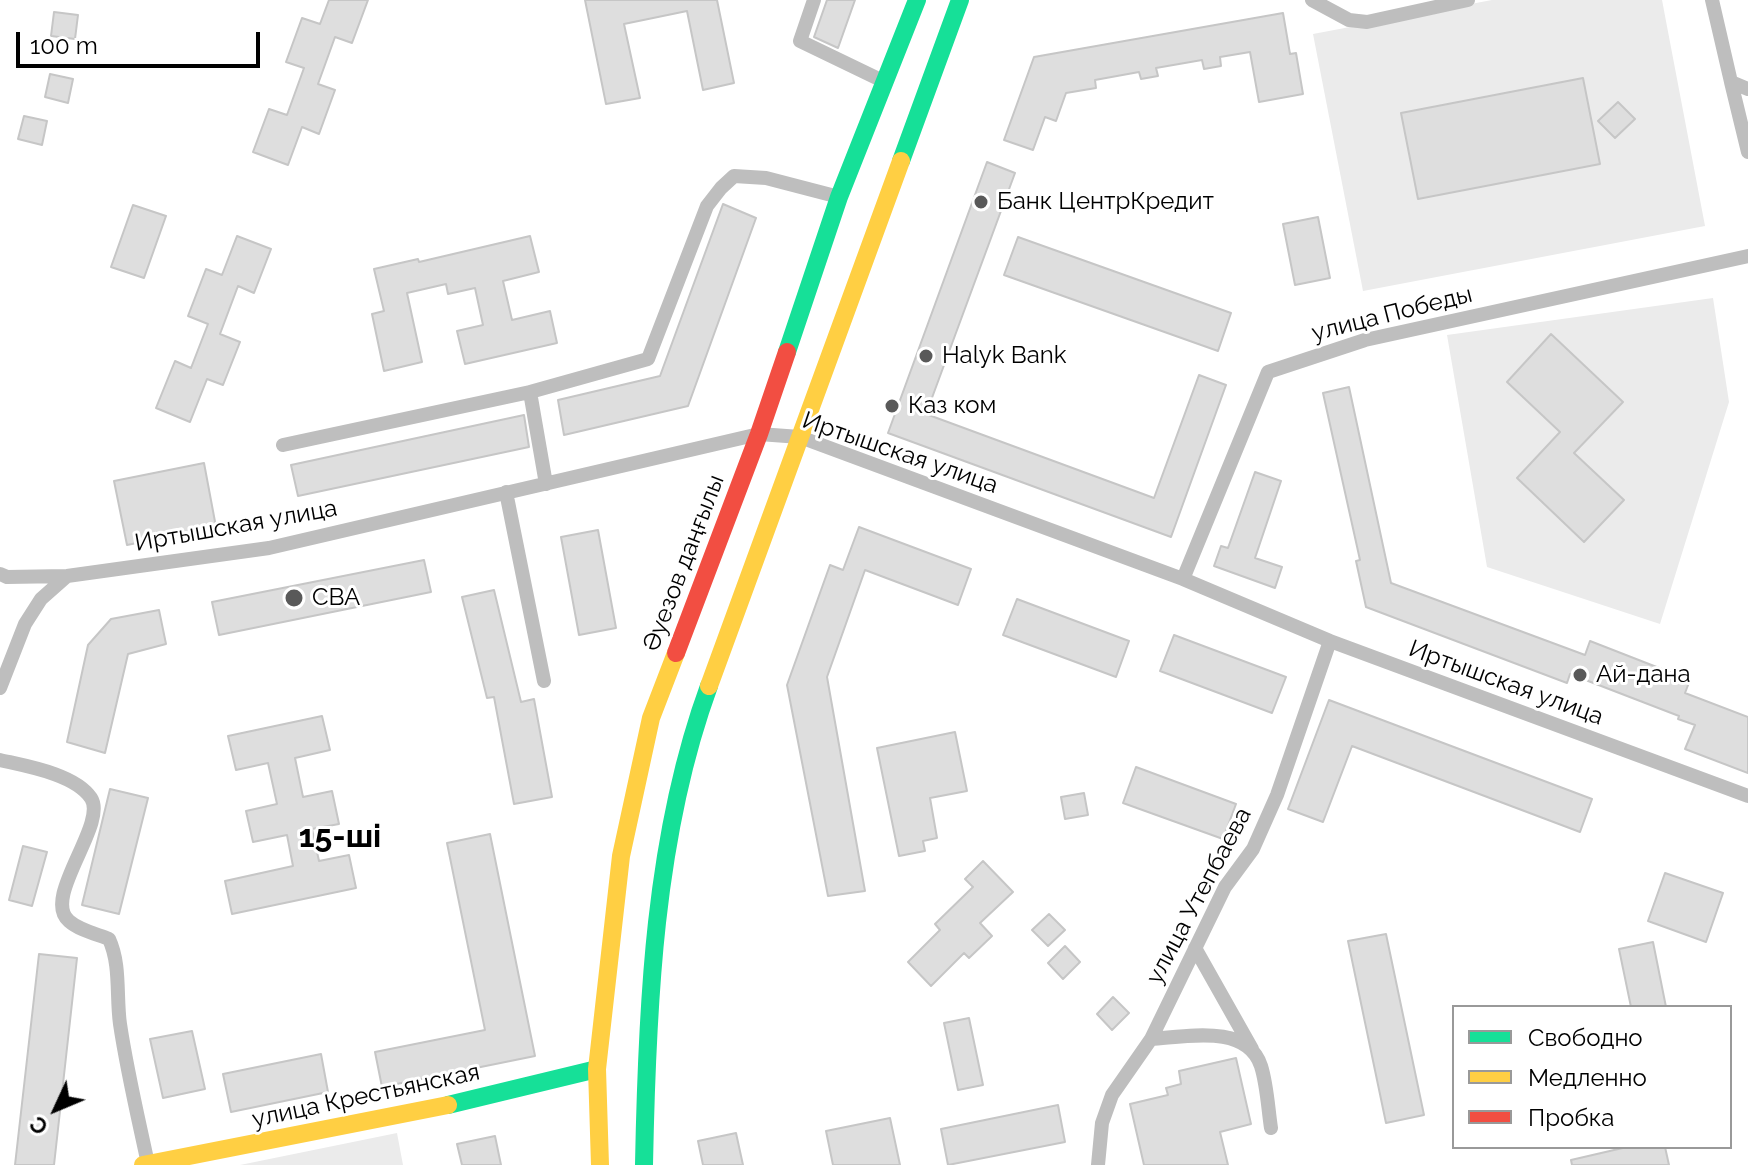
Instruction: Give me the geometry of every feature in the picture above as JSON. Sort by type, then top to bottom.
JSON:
[{"type":"main road","name":"Әуезов даңғылы","points":[[600,1165],[597,1069],[621,856],[651,718],[759,434],[839,197],[917,0]]},
{"type":"main road","points":[[644,1165],[646,1052],[664,867],[691,735],[960,0]]},
{"type":"main road","name":"улица Крестьянская","points":[[146,1164],[423,1111],[597,1069]]},
{"type":"street","points":[[814,0],[800,41],[885,82]]},
{"type":"street","points":[[1312,0],[1349,20],[1367,22],[1468,0]]},
{"type":"street","points":[[1712,0],[1748,152]]},
{"type":"street","points":[[1731,82],[1748,89]]},
{"type":"street","points":[[283,445],[530,392],[648,359],[707,206],[734,176],[766,178],[839,197]]},
{"type":"street","name":"улица Победы","points":[[1183,579],[1268,372],[1365,340],[1748,256]]},
{"type":"street","points":[[530,392],[546,484]]},
{"type":"street","name":"Иртышская улица","points":[[0,574],[7,577],[67,576],[269,548],[759,434],[800,437],[1183,579],[1330,641],[1748,796]]},
{"type":"street","points":[[506,492],[544,681]]},
{"type":"street","points":[[0,688],[25,624],[41,599],[67,576]]},
{"type":"street","name":"улица Утепбаева","points":[[1098,1165],[1102,1123],[1112,1095],[1151,1039],[1225,887],[1253,849],[1277,795],[1330,641]]},
{"type":"street","points":[[0,760],[42,769],[78,785],[94,805],[83,845],[63,893],[62,913],[69,921],[109,939],[115,952],[120,1021],[146,1164]]},
{"type":"street","points":[[1195,948],[1261,1065],[1271,1128]]},
{"type":"street","points":[[1151,1039],[1220,1036],[1235,1039],[1252,1049]]},
{"type":"shaded area","points":[[1492,0],[1662,0],[1705,226],[1363,291],[1313,34]]},
{"type":"shaded area","points":[[1713,298],[1729,402],[1660,624],[1487,567],[1447,335]]},
{"type":"shaded area","points":[[397,1133],[403,1165],[240,1165]]},
{"type":"building","points":[[329,0],[368,0],[352,43],[335,37],[318,84],[335,90],[319,134],[302,127],[288,165],[253,152],[269,109],[287,115],[304,68],[286,62],[302,18],[320,24]]},
{"type":"building","points":[[585,0],[717,0],[734,83],[703,90],[687,11],[624,24],[640,98],[606,104]]},
{"type":"building","points":[[827,0],[855,0],[838,48],[814,37]]},
{"type":"building","points":[[54,12],[78,15],[75,39],[51,36]]},
{"type":"building","points":[[1283,13],[1290,54],[1296,53],[1303,94],[1259,102],[1250,52],[1220,57],[1221,66],[1204,69],[1202,60],[1156,68],[1158,76],[1141,79],[1139,72],[1095,80],[1096,88],[1066,93],[1056,121],[1045,117],[1033,150],[1004,140],[1034,57]]},
{"type":"building","points":[[50,74],[73,79],[68,103],[45,97]]},
{"type":"building","points":[[1583,78],[1600,164],[1418,199],[1401,113]]},
{"type":"building","points":[[1618,102],[1635,119],[1615,138],[1598,121]]},
{"type":"building","points":[[24,116],[47,121],[42,145],[18,139]]},
{"type":"building","points":[[987,162],[1015,173],[926,414],[1154,498],[1199,375],[1226,385],[1171,537],[888,433]]},
{"type":"building","points":[[723,204],[756,218],[688,406],[564,435],[558,400],[660,376]]},
{"type":"building","points":[[133,205],[166,216],[144,278],[111,267]]},
{"type":"building","points":[[1318,217],[1330,278],[1295,285],[1283,224]]},
{"type":"building","points":[[237,236],[271,249],[254,293],[238,286],[220,334],[240,342],[223,385],[207,379],[190,422],[156,408],[175,361],[191,368],[208,324],[188,316],[206,269],[222,275]]},
{"type":"building","points":[[530,236],[539,272],[503,281],[512,320],[550,311],[557,343],[465,364],[457,331],[483,325],[475,288],[448,294],[446,284],[407,293],[422,362],[384,371],[372,314],[384,311],[374,269],[418,259],[419,262]]},
{"type":"building","points":[[1018,237],[1231,313],[1218,351],[1004,275]]},
{"type":"building","points":[[1551,334],[1623,402],[1574,453],[1624,500],[1584,542],[1517,478],[1560,432],[1507,382]]},
{"type":"building","points":[[1349,387],[1391,583],[1585,655],[1590,641],[1690,680],[1685,693],[1748,717],[1748,773],[1685,749],[1695,725],[1678,719],[1679,716],[1570,674],[1567,683],[1366,607],[1356,561],[1360,560],[1323,393]]},
{"type":"building","points":[[524,415],[529,447],[298,496],[291,465]]},
{"type":"building","points":[[204,463],[216,527],[127,545],[114,481]]},
{"type":"building","points":[[1255,472],[1281,481],[1255,558],[1282,567],[1275,588],[1214,566],[1221,546],[1228,548]]},
{"type":"building","points":[[859,527],[971,569],[958,605],[865,570],[827,677],[865,891],[828,896],[787,685],[830,565],[843,570]]},
{"type":"building","points":[[598,530],[616,628],[579,635],[561,537]]},
{"type":"building","points":[[424,560],[431,592],[219,635],[212,602]]},
{"type":"building","points":[[494,590],[521,702],[534,699],[552,797],[514,804],[494,697],[487,698],[462,597]]},
{"type":"building","points":[[1017,599],[1129,641],[1116,677],[1003,635]]},
{"type":"building","points":[[159,610],[166,644],[128,654],[105,753],[67,742],[88,645],[111,619]]},
{"type":"building","points":[[1174,635],[1286,677],[1272,713],[1160,671]]},
{"type":"building","points":[[1329,700],[1592,799],[1580,832],[1352,746],[1323,822],[1288,809]]},
{"type":"building","points":[[322,716],[330,750],[295,758],[303,797],[332,791],[339,824],[312,829],[319,861],[349,855],[356,888],[232,914],[225,881],[293,866],[287,835],[253,842],[246,811],[277,804],[268,763],[236,770],[228,736]]},
{"type":"building","points":[[955,732],[967,791],[930,798],[937,838],[923,841],[925,851],[899,856],[877,748]]},
{"type":"building","points":[[1136,767],[1236,804],[1223,839],[1123,803]]},
{"type":"building","points":[[110,789],[148,798],[119,914],[82,905]]},
{"type":"building","points":[[1084,793],[1088,815],[1065,819],[1061,797]]},
{"type":"building","points":[[490,834],[535,1056],[382,1087],[375,1052],[485,1030],[447,843]]},
{"type":"building","points":[[23,846],[47,852],[32,906],[9,900]]},
{"type":"building","points":[[983,861],[1013,892],[980,923],[992,936],[969,958],[964,953],[931,986],[908,962],[940,930],[935,924],[973,887],[965,879]]},
{"type":"building","points":[[1665,873],[1723,893],[1706,942],[1648,921]]},
{"type":"building","points":[[1049,914],[1065,930],[1048,946],[1032,930]]},
{"type":"building","points":[[1386,934],[1424,1115],[1386,1123],[1348,941]]},
{"type":"building","points":[[1653,942],[1666,1005],[1631,1005],[1619,949]]},
{"type":"building","points":[[1065,946],[1080,962],[1063,979],[1048,963]]},
{"type":"building","points":[[39,954],[77,958],[54,1165],[15,1165]]},
{"type":"building","points":[[1113,997],[1129,1013],[1112,1030],[1097,1014]]},
{"type":"building","points":[[969,1018],[983,1085],[958,1090],[944,1023]]},
{"type":"building","points":[[192,1031],[205,1089],[163,1098],[150,1039]]},
{"type":"building","points":[[321,1054],[328,1092],[231,1112],[223,1074]]},
{"type":"building","points":[[1236,1058],[1251,1124],[1220,1132],[1228,1165],[1144,1165],[1130,1104],[1168,1095],[1166,1088],[1181,1084],[1179,1071]]},
{"type":"building","points":[[1058,1105],[1065,1142],[948,1165],[941,1129]]},
{"type":"building","points":[[890,1118],[900,1165],[833,1165],[826,1131]]},
{"type":"building","points":[[736,1133],[743,1165],[703,1165],[698,1141]]},
{"type":"building","points":[[495,1136],[501,1165],[462,1165],[457,1144]]},
{"type":"building","points":[[1618,1149],[1665,1149],[1669,1165],[1572,1165],[1571,1160]]},
{"type":"traffic: fast","points":[[787,352],[839,197],[917,0]]},
{"type":"traffic: fast","points":[[901,161],[960,0]]},
{"type":"traffic: fast","points":[[644,1165],[651,984],[665,862],[676,802],[709,686]]},
{"type":"traffic: fast","points":[[448,1105],[597,1069]]},
{"type":"traffic: slow","points":[[709,686],[901,161]]},
{"type":"traffic: slow","points":[[600,1165],[597,1069],[621,856],[651,718],[676,653]]},
{"type":"traffic: slow","points":[[143,1165],[448,1105]]},
{"type":"traffic: jam","points":[[676,653],[787,352]]},
{"type":"place","name":"Банк ЦентрКредит","points":[[981,202]]},
{"type":"place","name":"Halyk Bank","points":[[926,356]]},
{"type":"place","name":"Каз ком","points":[[892,406]]},
{"type":"place","name":"СВА","points":[[294,598]]},
{"type":"place","name":"Ай-дана","points":[[1580,675]]},
{"type":"district","name":"15-ші","points":[[340,837]]}]
